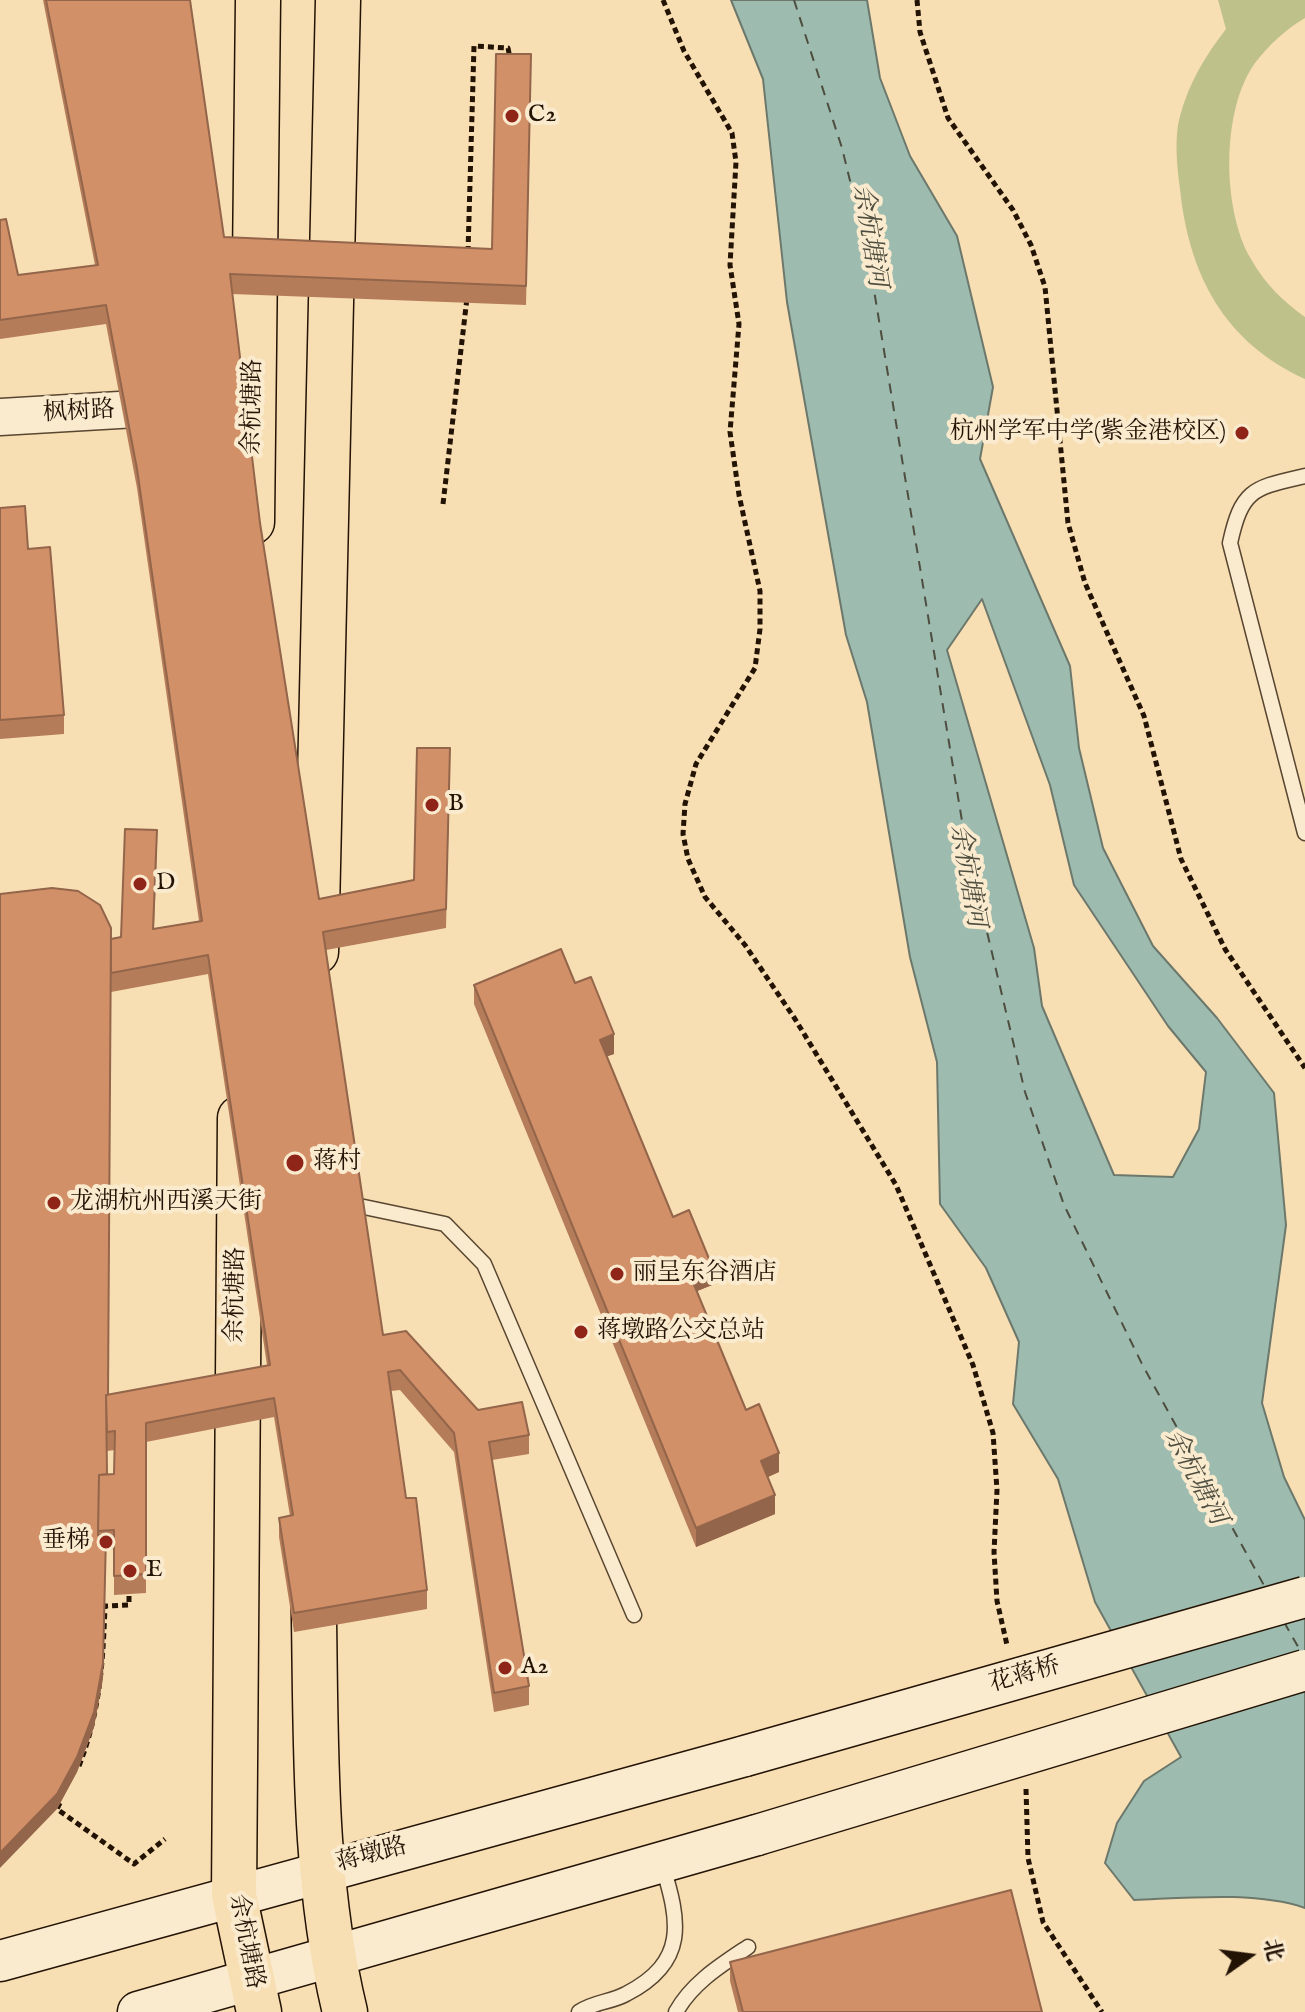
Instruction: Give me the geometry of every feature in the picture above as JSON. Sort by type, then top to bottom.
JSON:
[{"type":"main road","name":"余杭塘路","points":[[251,565],[229,404],[258,0]]},
{"type":"main road","points":[[316,990],[338,0]]},
{"type":"main road","name":"余杭塘路","points":[[241,1085],[234,1895],[255,1997]]},
{"type":"main road","points":[[312,1523],[322,1870],[332,1958],[345,2012]]},
{"type":"main road","name":"花蒋桥","points":[[745,1756],[1305,1597]]},
{"type":"main road","points":[[138,2012],[255,1997],[332,1958],[757,1835],[1305,1670]]},
{"type":"main road","name":"蒋墩路","points":[[0,1961],[745,1756]]},
{"type":"street","name":"枫树路","points":[[0,417],[229,404]]},
{"type":"lane","points":[[1305,476],[1249,494],[1236,514],[1230,543],[1305,833]]},
{"type":"lane","points":[[318,1202],[445,1224],[484,1264],[634,1615]]},
{"type":"lane","points":[[579,2012],[626,1994],[657,1972],[673,1951],[672,1896],[662,1862]]},
{"type":"lane","points":[[676,2012],[712,1971],[748,1947]]},
{"type":"path","points":[[663,0],[684,51],[732,133],[736,162],[730,265],[739,324],[730,432],[739,495],[760,591],[760,629],[755,668],[696,764],[685,804],[683,834],[688,859],[705,897],[745,945],[795,1019],[896,1185],[973,1365],[993,1433],[997,1490],[994,1552],[997,1601],[1007,1646]]},
{"type":"path","points":[[917,0],[920,32],[932,78],[948,118],[1013,210],[1031,245],[1045,287],[1068,523],[1085,583],[1144,716],[1181,859],[1225,949],[1305,1068]]},
{"type":"path","points":[[468,264],[474,46],[508,48],[510,61]]},
{"type":"path","points":[[443,504],[467,295]]},
{"type":"path","points":[[77,1772],[94,1727],[103,1678],[105,1606],[129,1605],[129,1578]]},
{"type":"path","points":[[1026,1779],[1028,1858],[1043,1922],[1102,2012]]},
{"type":"path","points":[[63,1796],[57,1809],[134,1864],[165,1839]]},
{"type":"green space","points":[[1218,0],[1305,0],[1305,18],[1284,32],[1265,51],[1244,83],[1236,107],[1229,160],[1235,214],[1251,259],[1275,291],[1305,317],[1305,379],[1277,364],[1232,325],[1202,277],[1185,220],[1177,162],[1178,125],[1193,81],[1226,29]]},
{"type":"water","name":"余杭塘河","points":[[731,0],[867,0],[880,78],[910,156],[957,236],[993,387],[980,459],[1070,666],[1079,748],[1103,848],[1153,946],[1217,1018],[1274,1093],[1286,1225],[1262,1403],[1284,1477],[1305,1520],[1305,1908],[1243,1897],[1134,1900],[1105,1863],[1117,1823],[1144,1781],[1181,1757],[1095,1602],[1058,1479],[1013,1404],[1019,1342],[986,1268],[940,1204],[937,1062],[910,957],[867,702],[846,635],[787,302],[763,79]],"holes":[[[982,599],[1050,785],[1074,885],[1168,1026],[1206,1072],[1199,1129],[1173,1177],[1114,1175],[1042,1006],[1034,948],[947,650]]]},
{"type":"building","name":"蒋村","points":[[46,0],[190,0],[224,237],[492,249],[496,54],[531,54],[526,286],[230,274],[260,523],[319,899],[414,880],[417,748],[450,748],[446,909],[323,932],[383,1335],[406,1331],[478,1410],[522,1402],[529,1435],[489,1442],[529,1686],[494,1693],[454,1433],[400,1370],[388,1372],[406,1498],[416,1498],[427,1590],[294,1613],[279,1518],[293,1515],[274,1398],[146,1423],[146,1574],[114,1576],[114,1530],[98,1531],[99,1475],[114,1474],[115,1431],[107,1432],[106,1395],[270,1365],[208,955],[111,973],[111,939],[121,937],[125,829],[157,830],[153,929],[202,921],[137,469],[106,305],[0,320],[0,220],[6,219],[18,275],[98,265]]},
{"type":"building","points":[[25,506],[28,549],[50,547],[64,715],[0,720],[0,508]]},
{"type":"building","name":"龙湖杭州西溪天街","points":[[52,888],[78,891],[100,905],[111,928],[107,1474],[99,1475],[98,1535],[106,1535],[103,1663],[94,1712],[77,1757],[57,1794],[0,1853],[0,894]]},
{"type":"building","points":[[561,949],[575,983],[591,977],[614,1034],[600,1040],[673,1217],[689,1210],[712,1266],[690,1275],[746,1410],[759,1404],[779,1453],[761,1461],[775,1495],[696,1528],[474,985]]},
{"type":"building","points":[[1011,1890],[1042,2012],[743,2012],[730,1962]]},
{"type":"ferry route","points":[[794,0],[842,148],[868,254],[965,839],[1025,1092],[1064,1205],[1142,1364],[1266,1589]]},
{"type":"ferry route","points":[[1284,1622],[1301,1652]]},
{"type":"place","name":"C2","points":[[512,116]]},
{"type":"place","name":"杭州学军中学(紫金港校区)","points":[[1242,433]]},
{"type":"place","name":"B","points":[[432,805]]},
{"type":"place","name":"D","points":[[140,884]]},
{"type":"place","name":"蒋村","points":[[295,1163]]},
{"type":"place","name":"龙湖杭州西溪天街","points":[[54,1203]]},
{"type":"place","name":"丽呈东谷酒店","points":[[617,1274]]},
{"type":"place","name":"蒋墩路公交总站","points":[[581,1332]]},
{"type":"place","name":"垂梯","points":[[106,1542]]},
{"type":"place","name":"E","points":[[130,1571]]},
{"type":"place","name":"A2","points":[[505,1668]]}]
